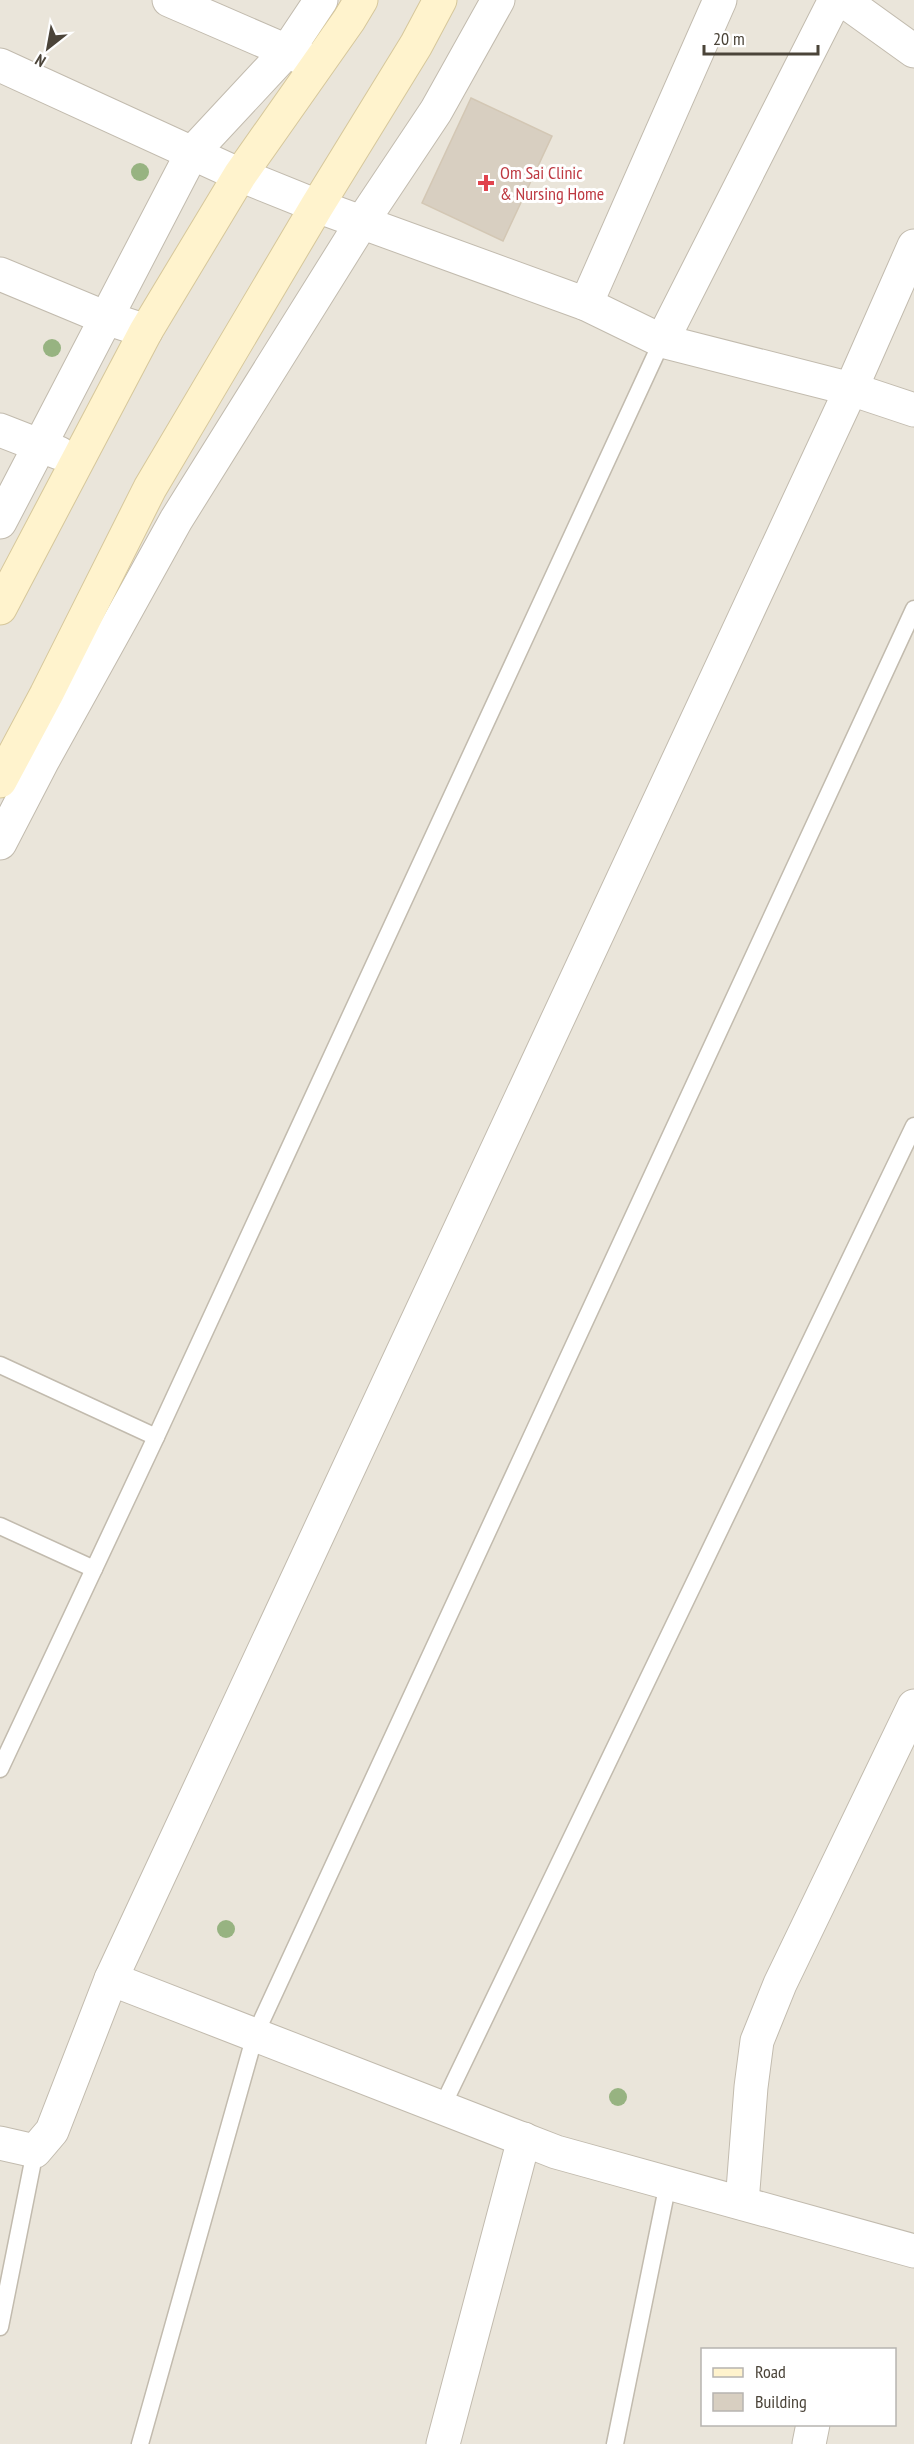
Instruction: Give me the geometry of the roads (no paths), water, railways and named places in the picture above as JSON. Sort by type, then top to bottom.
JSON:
[{"type":"street","points":[[170,0],[318,64]]},
{"type":"street","points":[[0,522],[192,153],[287,51],[321,0]]},
{"type":"street","points":[[0,609],[146,331],[240,175],[361,0]]},
{"type":"street","points":[[0,781],[150,488],[317,206],[416,45],[440,0]]},
{"type":"street","points":[[0,843],[43,760],[176,520],[362,222],[436,111],[498,0]]},
{"type":"street","points":[[586,304],[720,0]]},
{"type":"street","points":[[662,341],[835,0]]},
{"type":"street","points":[[843,0],[914,51]]},
{"type":"street","points":[[0,65],[240,175],[317,206],[586,304],[662,341],[851,389],[914,410]]},
{"type":"street","points":[[0,2144],[35,2151],[52,2131],[111,1979],[851,389],[906,283],[914,246]]},
{"type":"street","points":[[0,274],[106,318],[146,331]]},
{"type":"street","points":[[0,430],[77,460]]},
{"type":"street","points":[[742,2203],[751,2087],[758,2041],[780,1984],[914,1706]]},
{"type":"street","points":[[111,1979],[556,2152],[914,2250]]},
{"type":"street","points":[[443,2444],[524,2139]]},
{"type":"street","points":[[809,2444],[813,2426]]},
{"type":"lane","points":[[0,1769],[156,1437],[662,341]]},
{"type":"lane","points":[[140,2444],[255,2035],[914,609]]},
{"type":"lane","points":[[442,2107],[914,1126]]},
{"type":"lane","points":[[0,1365],[156,1437]]},
{"type":"lane","points":[[0,1526],[94,1569]]},
{"type":"lane","points":[[0,2327],[35,2151]]},
{"type":"lane","points":[[615,2444],[668,2183]]},
{"type":"place","name":"Om Sai Clinic & Nursing Home","points":[[486,183]]}]
